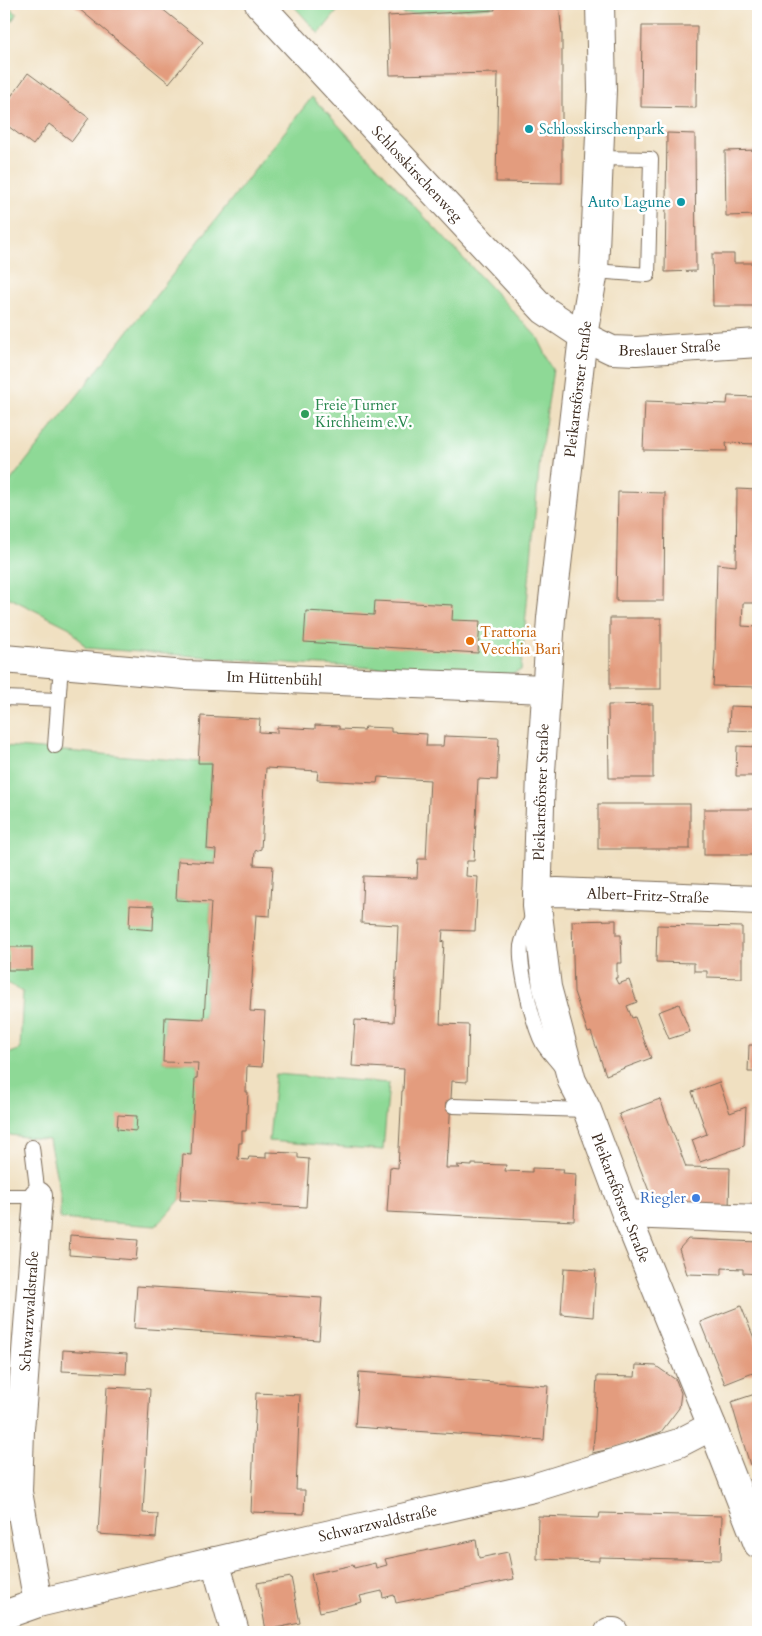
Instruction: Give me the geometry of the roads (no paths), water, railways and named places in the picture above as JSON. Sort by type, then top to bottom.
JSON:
[{"type":"street","name":"Schlosskirschenweg","points":[[259,4],[544,310],[583,336]]},
{"type":"street","name":"Pleikartsförster Straße","points":[[600,4],[602,90],[594,271],[583,336],[551,618],[545,689],[537,900],[548,987],[572,1081],[587,1110],[626,1214],[757,1538]]},
{"type":"street","name":"Breslauer Straße","points":[[583,336],[612,350],[636,351],[758,343]]},
{"type":"street","name":"Im Hüttenbühl","points":[[4,659],[185,675],[545,689]]},
{"type":"street","name":"Albert-Fritz-Straße","points":[[537,900],[758,900]]},
{"type":"street","name":"Schwarzwaldstraße","points":[[38,1196],[20,1430],[18,1492],[38,1603]]},
{"type":"street","points":[[626,1214],[758,1219]]},
{"type":"street","name":"Schwarzwaldstraße","points":[[4,1615],[38,1603],[533,1488],[679,1443],[712,1426]]},
{"type":"street","points":[[215,1561],[235,1632]]},
{"type":"street","points":[[609,1632],[614,1632]]},
{"type":"lane","points":[[594,271],[648,275],[650,159],[599,158]]},
{"type":"lane","points":[[55,746],[60,665]]},
{"type":"lane","points":[[4,698],[58,700]]},
{"type":"lane","points":[[453,1106],[587,1110]]},
{"type":"lane","points":[[4,1196],[38,1196],[32,1147]]},
{"type":"place","name":"Schlosskirschenpark","points":[[529,129]]},
{"type":"place","name":"Auto Lagune","points":[[681,202]]},
{"type":"place","name":"Freie Turner Kirchheim e.V.","points":[[305,414]]},
{"type":"place","name":"Trattoria Vecchia Bari","points":[[470,641]]},
{"type":"place","name":"Riegler","points":[[696,1198]]}]
